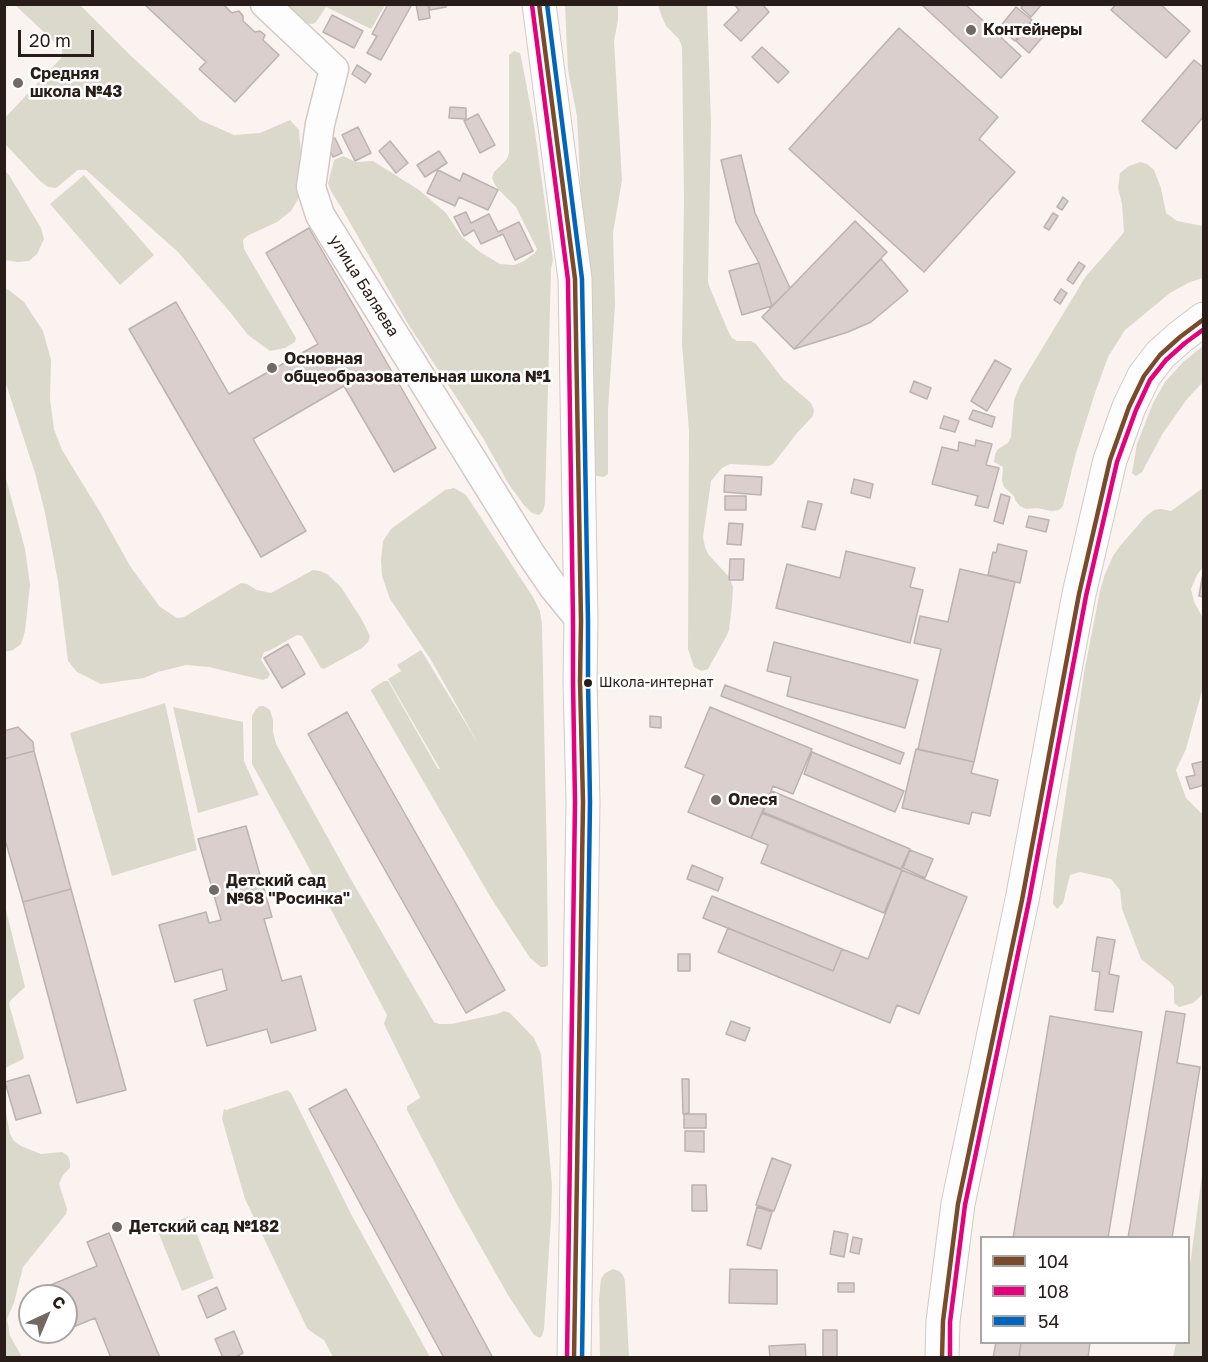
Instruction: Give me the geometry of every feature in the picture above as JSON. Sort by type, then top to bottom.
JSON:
[{"type":"street","name":"улица Баляева","points":[[265,4],[334,69],[320,124],[311,187],[320,215],[530,553],[581,621]]},
{"type":"street","points":[[539,4],[575,279],[583,802],[574,1358]]},
{"type":"street","points":[[942,1358],[943,1321],[958,1203],[1022,900],[1079,594],[1110,460],[1129,407],[1144,376],[1160,355],[1203,320]]},
{"type":"shaded area","points":[[79,4],[200,120],[234,135],[260,133],[290,120],[299,130],[302,167],[300,196],[291,211],[277,222],[243,240],[244,249],[296,338],[295,342],[285,348],[270,351],[248,335],[178,252],[86,170],[78,170],[56,188],[48,187],[5,144],[4,119],[62,57],[62,49],[15,5]]},
{"type":"shaded area","points":[[283,5],[385,5],[371,29],[326,7],[316,22],[305,23]]},
{"type":"shaded area","points":[[565,5],[618,5],[614,41],[622,180],[613,233],[615,305],[608,410],[608,474],[604,477],[597,476],[592,471],[577,116],[568,70]]},
{"type":"shaded area","points":[[658,5],[707,5],[711,124],[709,286],[732,338],[756,344],[783,379],[811,403],[814,410],[813,416],[773,464],[769,466],[730,464],[722,468],[711,481],[703,537],[705,547],[708,554],[729,577],[733,587],[729,630],[708,669],[702,671],[694,667],[688,649],[689,431],[682,344],[684,199],[682,47],[679,39],[666,26]]},
{"type":"shaded area","points":[[514,51],[520,53],[534,125],[553,260],[545,503],[539,515],[532,513],[523,504],[508,483],[483,438],[408,324],[328,184],[334,160],[343,156],[356,162],[373,161],[419,190],[446,213],[462,237],[480,252],[500,264],[514,265],[535,253],[537,249],[516,207],[498,189],[492,178],[509,153],[509,55]]},
{"type":"shaded area","points":[[1140,162],[1154,170],[1161,188],[1166,213],[1177,221],[1203,226],[1203,278],[1170,293],[1125,330],[1108,357],[1095,393],[1076,453],[1063,506],[1059,510],[1051,511],[1037,508],[1026,509],[1020,506],[1014,496],[1004,487],[1003,467],[994,462],[995,454],[998,449],[1008,443],[1011,437],[1014,400],[1020,385],[1086,276],[1124,232],[1122,204],[1118,188],[1120,173]]},
{"type":"shaded area","points":[[4,170],[41,228],[44,239],[37,254],[29,261],[5,260]]},
{"type":"shaded area","points":[[84,175],[154,255],[120,285],[50,204]]},
{"type":"shaded area","points":[[4,288],[24,302],[43,331],[51,360],[50,399],[54,429],[62,450],[130,566],[160,607],[177,618],[184,617],[241,583],[271,593],[313,570],[320,571],[327,574],[341,587],[370,636],[368,642],[362,648],[324,669],[321,668],[302,636],[297,635],[264,652],[261,660],[270,674],[263,680],[209,667],[186,665],[144,678],[101,684],[77,672],[68,661],[58,581],[45,513],[35,473],[5,381]]},
{"type":"shaded area","points":[[1203,346],[1203,382],[1187,399],[1163,433],[1142,472],[1136,476],[1132,473],[1137,444],[1153,403],[1165,382],[1183,362]]},
{"type":"shaded area","points":[[5,475],[25,549],[30,585],[25,631],[21,644],[5,652]]},
{"type":"shaded area","points":[[454,488],[466,495],[540,611],[547,866],[548,965],[545,967],[541,967],[530,958],[491,898],[371,691],[384,681],[388,681],[440,769],[388,679],[401,671],[397,665],[421,650],[479,745],[431,660],[390,599],[382,576],[383,541],[391,529],[445,490]]},
{"type":"shaded area","points":[[1203,488],[1203,567],[1191,589],[1194,602],[1203,618],[1203,687],[1186,749],[1176,770],[1186,798],[1203,815],[1204,987],[1201,996],[1193,1003],[1179,1007],[1174,1003],[1174,987],[1141,959],[1122,909],[1120,890],[1111,879],[1080,872],[1070,875],[1063,903],[1057,909],[1053,904],[1056,861],[1084,673],[1105,574],[1120,546],[1146,516],[1154,510],[1171,511]]},
{"type":"shaded area","points":[[165,703],[197,850],[112,876],[70,733]]},
{"type":"shaded area","points":[[260,706],[270,710],[276,744],[434,1022],[451,1024],[504,1011],[510,1013],[534,1038],[541,1054],[552,1186],[544,1329],[540,1338],[534,1335],[508,1295],[407,1110],[407,1106],[420,1097],[384,1024],[387,1015],[252,764],[252,716]]},
{"type":"shaded area","points":[[173,707],[243,722],[244,761],[259,795],[198,813]]},
{"type":"shaded area","points":[[5,906],[25,987],[9,1004],[24,1057],[5,1068]]},
{"type":"shaded area","points":[[287,1090],[291,1093],[351,1214],[430,1357],[333,1357],[324,1340],[307,1328],[245,1199],[222,1119],[224,1109]]},
{"type":"shaded area","points":[[5,1107],[10,1134],[14,1141],[41,1154],[62,1152],[68,1156],[70,1168],[63,1175],[59,1184],[67,1209],[66,1214],[23,1267],[14,1303],[7,1319],[10,1336],[22,1357],[5,1357]]},
{"type":"shaded area","points":[[1203,1167],[1203,1357],[1173,1357],[1176,1344],[1190,1344],[1190,1265]]},
{"type":"shaded area","points":[[190,1216],[214,1278],[182,1291],[157,1229]]},
{"type":"shaded area","points":[[613,1269],[623,1275],[625,1281],[629,1357],[600,1357],[601,1279],[605,1273]]},
{"type":"building","points":[[144,4],[223,4],[232,13],[239,11],[243,16],[243,21],[255,32],[260,31],[265,35],[263,40],[279,55],[235,102],[199,69],[206,62]]},
{"type":"building","points":[[388,4],[411,6],[381,60],[367,53],[377,36],[372,34]]},
{"type":"building","points":[[416,4],[428,4],[430,18],[419,20]]},
{"type":"building","points":[[429,4],[446,4],[446,7],[430,10]]},
{"type":"building","points":[[734,4],[762,4],[769,12],[741,41],[724,25],[739,10]]},
{"type":"building","name":"Контейнеры","points":[[921,4],[965,4],[1021,56],[1001,78]]},
{"type":"building","points":[[1024,4],[1042,4],[1031,17],[1021,8]]},
{"type":"building","points":[[1116,4],[1160,4],[1190,31],[1166,58],[1111,10]]},
{"type":"building","points":[[1016,7],[1032,20],[1015,41],[999,28]]},
{"type":"building","points":[[332,15],[363,31],[354,48],[323,32]]},
{"type":"building","points":[[1031,23],[1045,34],[1029,53],[1016,41]]},
{"type":"building","points":[[899,28],[998,117],[979,139],[1015,172],[924,272],[789,149]]},
{"type":"building","points":[[762,47],[789,72],[778,83],[752,57]]},
{"type":"building","points":[[1194,60],[1204,68],[1204,116],[1176,149],[1142,121]]},
{"type":"building","points":[[357,65],[371,74],[365,83],[352,74]]},
{"type":"building","points":[[450,107],[466,108],[466,119],[449,118]]},
{"type":"building","points":[[478,114],[495,145],[480,153],[464,121]]},
{"type":"building","points":[[358,127],[371,153],[355,161],[342,135]]},
{"type":"building","points":[[335,138],[342,153],[333,157],[326,142]]},
{"type":"building","points":[[390,141],[408,163],[396,173],[379,151]]},
{"type":"building","points":[[439,151],[447,163],[425,177],[417,165]]},
{"type":"building","points":[[741,155],[755,213],[790,288],[772,306],[759,263],[736,222],[721,160]]},
{"type":"building","points":[[438,170],[460,181],[463,173],[498,190],[488,210],[459,197],[455,206],[427,193]]},
{"type":"building","points":[[1063,197],[1068,201],[1062,210],[1057,207]]},
{"type":"building","points":[[466,212],[471,223],[489,214],[498,232],[519,222],[533,251],[515,260],[503,234],[481,244],[474,230],[464,236],[454,217]]},
{"type":"building","points":[[1053,213],[1058,216],[1049,230],[1044,227]]},
{"type":"building","points":[[855,221],[887,252],[794,349],[762,317]]},
{"type":"building","points":[[309,228],[436,448],[394,472],[344,386],[253,439],[306,531],[261,557],[129,329],[176,302],[229,394],[318,344],[266,253]]},
{"type":"building","points":[[881,259],[908,291],[871,322],[848,332],[794,349]]},
{"type":"building","points":[[1079,262],[1085,266],[1073,284],[1067,280]]},
{"type":"building","points":[[759,263],[772,306],[742,315],[729,271]]},
{"type":"building","points":[[1061,289],[1067,293],[1060,304],[1054,300]]},
{"type":"building","points":[[995,360],[1011,369],[987,411],[971,401]]},
{"type":"building","points":[[914,381],[931,388],[927,399],[910,392]]},
{"type":"building","points":[[973,410],[995,417],[992,427],[969,419]]},
{"type":"building","points":[[944,416],[959,421],[955,432],[940,428]]},
{"type":"building","points":[[976,440],[992,444],[986,465],[999,468],[988,508],[975,505],[978,496],[932,484],[942,447],[958,451],[959,442],[975,446]]},
{"type":"building","points":[[725,475],[762,477],[761,495],[724,492]]},
{"type":"building","points":[[854,479],[873,484],[870,498],[851,493]]},
{"type":"building","points":[[1001,494],[1010,497],[1003,524],[994,521]]},
{"type":"building","points":[[725,496],[746,496],[746,510],[725,510]]},
{"type":"building","points":[[808,501],[822,504],[815,530],[802,527]]},
{"type":"building","points":[[1029,516],[1049,520],[1046,532],[1026,527]]},
{"type":"building","points":[[729,523],[743,524],[741,545],[727,544]]},
{"type":"building","points":[[998,544],[1027,551],[1020,583],[988,575],[993,552],[996,553]]},
{"type":"building","points":[[846,551],[915,568],[910,587],[923,590],[910,643],[776,608],[787,564],[840,578]]},
{"type":"building","points":[[730,559],[744,559],[743,580],[729,580]]},
{"type":"building","points":[[960,569],[1015,582],[974,762],[918,749],[941,649],[914,643],[920,616],[948,622]]},
{"type":"building","points":[[1204,573],[1204,597],[1199,596]]},
{"type":"building","points":[[774,642],[918,680],[905,728],[787,696],[791,677],[767,671]]},
{"type":"building","points":[[288,644],[305,674],[282,688],[264,658]]},
{"type":"building","points":[[725,685],[904,753],[900,764],[721,696]]},
{"type":"building","points":[[710,707],[812,749],[793,794],[773,786],[751,838],[688,812],[704,775],[685,767]]},
{"type":"building","points":[[347,712],[505,990],[466,1013],[308,734]]},
{"type":"building","points":[[650,716],[661,717],[661,728],[650,727]]},
{"type":"building","points":[[18,727],[33,742],[34,751],[4,759],[4,731]]},
{"type":"building","points":[[916,749],[974,762],[971,773],[998,780],[990,816],[972,812],[969,824],[902,808]]},
{"type":"building","points":[[34,751],[71,889],[23,902],[4,836],[4,759]]},
{"type":"building","points":[[812,752],[904,791],[895,812],[804,774]]},
{"type":"building","points":[[1204,761],[1204,785],[1190,789],[1186,777],[1195,775],[1192,764]]},
{"type":"building","points":[[772,791],[910,849],[901,869],[763,812]]},
{"type":"building","points":[[762,813],[902,870],[884,913],[761,863],[768,845],[751,838]]},
{"type":"building","points":[[246,826],[272,917],[264,919],[282,981],[301,976],[316,1030],[271,1043],[267,1029],[207,1046],[194,1000],[227,990],[222,969],[175,982],[159,925],[206,912],[209,923],[221,920],[198,839]]},
{"type":"building","points":[[910,850],[933,859],[925,878],[903,868]]},
{"type":"building","points":[[692,865],[723,878],[718,891],[687,879]]},
{"type":"building","points":[[902,870],[967,897],[919,1014],[897,1005],[890,1023],[718,952],[728,928],[833,971],[842,949],[868,959]]},
{"type":"building","points":[[71,889],[126,1090],[77,1103],[23,902]]},
{"type":"building","points":[[712,896],[842,949],[833,971],[703,918]]},
{"type":"building","points":[[1097,937],[1115,940],[1109,974],[1119,976],[1113,1012],[1095,1010],[1100,972],[1092,971]]},
{"type":"building","points":[[678,954],[690,954],[690,971],[678,971]]},
{"type":"building","points":[[1166,1011],[1185,1014],[1177,1063],[1200,1067],[1172,1236],[1128,1236]]},
{"type":"building","points":[[1050,1016],[1142,1032],[1108,1236],[1013,1236]]},
{"type":"building","points":[[731,1021],[750,1028],[745,1041],[726,1034]]},
{"type":"building","points":[[29,1075],[41,1113],[16,1120],[5,1082]]},
{"type":"building","points":[[682,1079],[689,1079],[689,1113],[683,1114]]},
{"type":"building","points":[[346,1089],[493,1358],[444,1358],[309,1109]]},
{"type":"building","points":[[684,1114],[706,1114],[706,1128],[684,1128]]},
{"type":"building","points":[[685,1131],[704,1131],[704,1152],[685,1151]]},
{"type":"building","points":[[772,1158],[791,1165],[774,1211],[756,1205]]},
{"type":"building","points":[[692,1185],[706,1185],[707,1211],[692,1211]]},
{"type":"building","points":[[757,1207],[772,1212],[761,1249],[747,1245]]},
{"type":"building","points":[[834,1231],[848,1234],[844,1257],[830,1254]]},
{"type":"building","points":[[109,1233],[160,1358],[111,1358],[95,1318],[78,1325],[78,1284],[53,1284],[97,1266],[87,1242]]},
{"type":"building","points":[[853,1237],[862,1239],[859,1254],[850,1252]]},
{"type":"building","points":[[730,1269],[777,1270],[777,1304],[729,1303]]},
{"type":"building","points":[[838,1283],[854,1283],[854,1292],[838,1292]]},
{"type":"building","points":[[217,1287],[226,1309],[207,1318],[198,1296]]},
{"type":"building","points":[[823,1330],[837,1330],[837,1357],[823,1357]]},
{"type":"building","points":[[234,1331],[243,1353],[234,1358],[223,1358],[215,1339]]},
{"type":"building","points":[[805,1344],[806,1358],[770,1358],[769,1346]]},
{"type":"building","points":[[996,1344],[1021,1344],[1019,1358],[993,1358]]},
{"type":"building","points":[[1021,1344],[1090,1344],[1088,1358],[1019,1356]]},
{"type":"transit line","name":"104","points":[[539,4],[575,279],[583,802],[574,1358]]},
{"type":"transit line","name":"54","points":[[547,4],[582,279],[590,802],[582,1358]]},
{"type":"transit line","name":"108","points":[[532,5],[568,280],[575,802],[567,1358]]},
{"type":"transit line","name":"104","points":[[942,1358],[943,1321],[958,1204],[1022,900],[1079,594],[1110,460],[1129,407],[1144,376],[1160,355],[1204,319]]},
{"type":"transit line","name":"108","points":[[950,1358],[950,1322],[965,1205],[1029,901],[1086,596],[1117,462],[1150,380],[1166,360],[1204,329]]},
{"type":"place","name":"Контейнеры","points":[[971,30]]},
{"type":"place","name":"Средняя школа №43","points":[[18,83]]},
{"type":"place","name":"Основная общеобразовательная школа №1","points":[[272,368]]},
{"type":"place","name":"Школа-интернат","points":[[588,683]]},
{"type":"place","name":"Олеся","points":[[716,800]]},
{"type":"place","name":"Детский сад №68 \"Росинка\"","points":[[214,890]]},
{"type":"place","name":"Детский сад №182","points":[[117,1227]]}]
